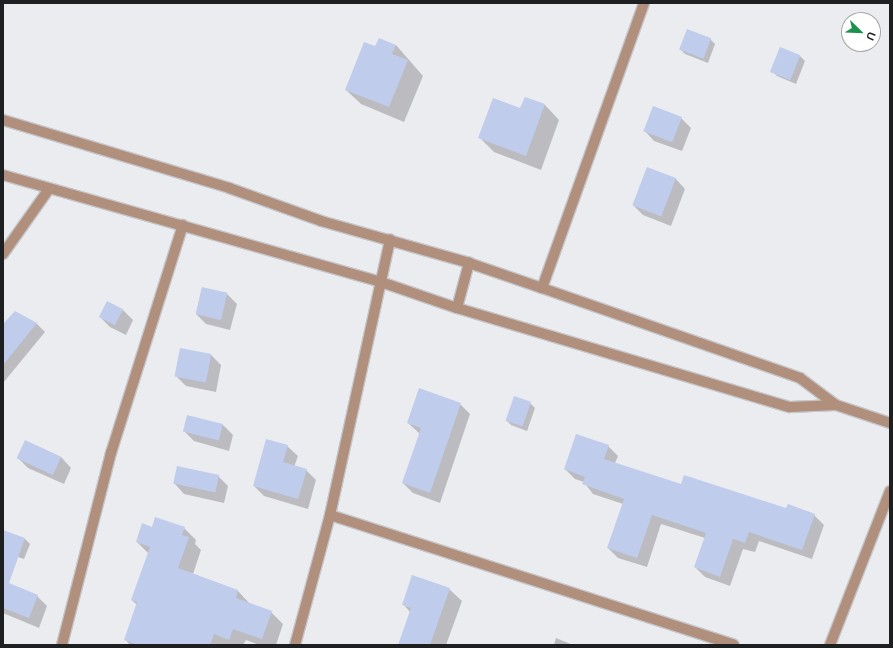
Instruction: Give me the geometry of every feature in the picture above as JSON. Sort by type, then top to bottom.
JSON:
[{"type":"street","points":[[542,288],[644,3]]},
{"type":"street","points":[[3,120],[229,188],[321,221],[390,239],[469,263],[800,378],[836,405],[890,423]]},
{"type":"street","points":[[3,175],[380,282],[457,308],[790,407],[836,405]]},
{"type":"street","points":[[3,254],[50,189]]},
{"type":"street","points":[[62,645],[111,453],[183,225]]},
{"type":"street","points":[[295,645],[330,515],[390,239]]},
{"type":"street","points":[[457,308],[469,263]]},
{"type":"street","points":[[830,645],[890,491]]},
{"type":"street","points":[[330,515],[734,645]]},
{"type":"building","points":[[687,29],[711,38],[703,59],[679,50]]},
{"type":"building","points":[[379,38],[396,45],[392,54],[408,60],[389,107],[345,90],[364,42],[375,46]]},
{"type":"building","points":[[780,47],[800,55],[790,80],[770,72]]},
{"type":"building","points":[[525,97],[545,104],[526,156],[478,138],[493,98],[520,108]]},
{"type":"building","points":[[653,106],[682,117],[672,142],[643,131]]},
{"type":"building","points":[[647,167],[676,178],[661,216],[632,205]]},
{"type":"building","points":[[202,287],[227,293],[221,320],[196,314]]},
{"type":"building","points":[[107,301],[123,309],[115,325],[99,317]]},
{"type":"building","points":[[15,311],[37,323],[3,365],[3,324]]},
{"type":"building","points":[[180,348],[211,354],[206,383],[174,376]]},
{"type":"building","points":[[419,388],[461,403],[430,493],[402,483],[421,428],[407,423]]},
{"type":"building","points":[[514,396],[531,402],[523,426],[506,421]]},
{"type":"building","points":[[187,415],[223,424],[219,440],[183,431]]},
{"type":"building","points":[[576,434],[609,445],[604,459],[681,484],[684,475],[786,508],[788,504],[815,514],[802,550],[749,532],[745,543],[733,539],[720,577],[694,567],[706,533],[652,515],[637,558],[607,548],[624,499],[582,484],[585,477],[564,469]]},
{"type":"building","points":[[266,439],[288,445],[283,462],[307,469],[298,499],[253,486]]},
{"type":"building","points":[[25,440],[61,457],[53,475],[17,458]]},
{"type":"building","points":[[177,466],[219,475],[215,493],[173,484]]},
{"type":"building","points":[[155,517],[185,527],[182,535],[189,537],[178,568],[238,590],[236,598],[272,611],[262,639],[233,629],[229,640],[214,634],[210,645],[138,645],[124,640],[137,602],[131,600],[150,547],[136,542],[142,523],[152,527]]},
{"type":"building","points":[[3,530],[25,538],[9,583],[38,595],[29,618],[3,608]]},
{"type":"building","points":[[412,575],[450,588],[430,645],[398,645],[411,608],[402,605]]}]
